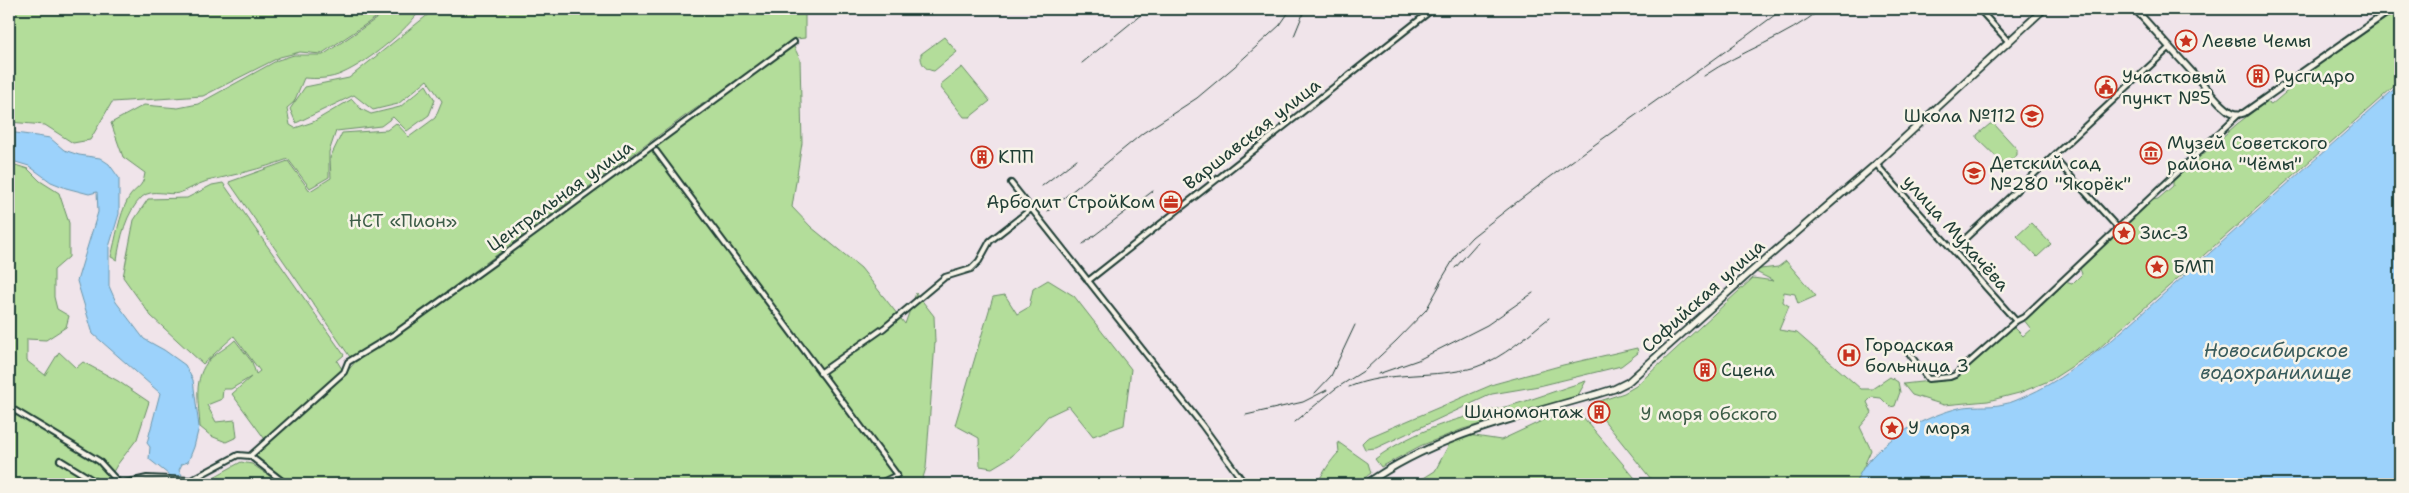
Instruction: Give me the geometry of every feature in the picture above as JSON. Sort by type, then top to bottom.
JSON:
[{"type":"main road","name":"Софийская улица","points":[[1366,484],[1405,458],[1454,436],[1614,390],[1628,382],[1753,270],[1876,164],[2044,9]]},
{"type":"street","name":"Варшавская улица","points":[[1088,282],[1433,9]]},
{"type":"street","points":[[1979,9],[2008,41]]},
{"type":"street","points":[[2134,9],[2219,102],[2231,113],[2238,115]]},
{"type":"street","points":[[1909,353],[1928,379],[1950,378],[1968,365],[2016,321],[2024,317],[2238,115],[2244,113],[2392,9]]},
{"type":"street","name":"Центральная улица","points":[[250,456],[344,372],[348,362],[393,334],[497,260],[794,42]]},
{"type":"street","points":[[1953,250],[2170,47]]},
{"type":"street","points":[[656,151],[820,374],[897,475],[878,484]]},
{"type":"street","points":[[2053,157],[2118,228]]},
{"type":"street","name":"улица Мухачёва","points":[[1876,164],[2016,321]]},
{"type":"street","points":[[1011,183],[1246,484]]},
{"type":"street","points":[[820,374],[884,328],[945,277],[970,269],[979,261],[990,241],[1031,209]]},
{"type":"street","points":[[9,407],[99,461],[120,484],[147,478],[191,480],[238,455],[250,456],[286,484]]},
{"type":"street","points":[[60,460],[100,484]]},
{"type":"green space","points":[[9,9],[389,9],[321,54],[300,52],[280,57],[203,96],[112,102],[90,140],[73,143],[45,125],[9,122]]},
{"type":"green space","points":[[421,9],[396,36],[375,54],[353,68],[329,77],[304,78],[294,102],[287,108],[290,125],[295,128],[313,122],[352,99],[361,109],[371,114],[400,107],[426,85],[435,100],[429,115],[407,131],[393,117],[381,126],[336,131],[329,152],[329,177],[310,188],[288,159],[258,169],[207,181],[179,193],[146,194],[136,203],[128,218],[117,260],[111,257],[125,206],[131,195],[141,185],[145,173],[123,157],[111,123],[144,105],[178,108],[198,104],[278,60],[294,55],[323,55],[389,10]]},
{"type":"green space","name":"НСТ «Пион»","points":[[435,9],[805,9],[805,38],[796,39],[685,116],[380,341],[350,357],[229,182],[288,161],[310,191],[331,178],[330,158],[342,133],[387,130],[396,123],[409,137],[435,118],[442,101],[427,80],[398,104],[373,110],[354,95],[296,123],[290,109],[305,87],[349,78]]},
{"type":"green space","points":[[2400,9],[2400,81],[2097,350],[2051,380],[2019,393],[1988,401],[1944,405],[1912,395],[1903,384],[1949,379],[1960,374],[2014,327],[2023,336],[2031,329],[2023,319],[2065,282],[2072,284],[2082,274],[2080,269],[2152,200],[2158,199],[2173,186],[2173,181],[2237,124],[2266,102],[2271,105],[2292,87],[2290,84]]},
{"type":"green space","points":[[944,37],[957,52],[934,71],[926,68],[922,63],[921,54]]},
{"type":"green space","points":[[793,45],[800,59],[802,143],[792,207],[811,227],[861,268],[905,324],[916,293],[934,316],[935,342],[926,468],[921,484],[292,484],[255,457],[267,442],[232,394],[251,377],[231,389],[223,389],[222,399],[207,405],[216,422],[235,420],[237,437],[226,442],[211,436],[200,427],[199,383],[204,366],[210,359],[235,340],[252,362],[256,374],[260,371],[234,336],[203,364],[151,316],[123,277],[134,220],[148,199],[187,198],[212,185],[223,183],[344,355],[337,361],[345,374],[356,361],[436,307]]},
{"type":"green space","points":[[962,67],[990,101],[970,117],[964,117],[941,88],[941,84]]},
{"type":"green space","points":[[1990,124],[1994,124],[2017,149],[2017,155],[2005,165],[1977,138],[1977,135]]},
{"type":"green space","points":[[9,163],[28,169],[40,181],[59,193],[69,223],[69,257],[54,270],[54,297],[57,309],[69,316],[66,327],[46,340],[27,339],[27,361],[45,375],[59,352],[76,368],[83,362],[118,381],[149,402],[137,439],[117,465],[106,484],[9,484]]},
{"type":"green space","points":[[2031,223],[2051,244],[2037,257],[2017,236]]},
{"type":"green space","name":"У моря обского","points":[[1786,261],[1816,296],[1798,304],[1795,294],[1784,292],[1783,302],[1789,306],[1779,330],[1797,333],[1861,389],[1872,389],[1890,377],[1898,382],[1900,392],[1895,406],[1890,407],[1881,398],[1872,397],[1867,402],[1872,413],[1860,427],[1871,450],[1856,484],[1655,484],[1591,404],[1624,393],[1636,386],[1753,278],[1774,281],[1752,270],[1778,267]]},
{"type":"green space","points":[[1048,280],[1074,296],[1131,369],[1124,425],[1093,436],[1069,406],[1048,416],[1012,456],[992,468],[980,466],[979,438],[955,425],[993,297],[1005,295],[1017,314],[1029,307],[1033,289]]},
{"type":"green space","points":[[1637,348],[1638,353],[1621,366],[1539,386],[1492,394],[1376,448],[1365,449],[1362,443],[1367,438],[1494,384],[1563,365]]},
{"type":"green space","points":[[1586,381],[1577,397],[1463,429],[1420,446],[1381,467],[1375,459],[1407,439],[1439,425],[1519,403]]},
{"type":"green space","points":[[1577,410],[1640,484],[1414,484],[1435,471],[1455,433],[1501,440],[1548,418]]},
{"type":"green space","points":[[1338,442],[1368,463],[1371,473],[1357,484],[1316,484],[1339,452]]},
{"type":"green space","points":[[241,462],[252,464],[281,484],[201,484]]},
{"type":"water","name":"Новосибирское водохранилище","points":[[2400,84],[2400,484],[1855,484],[1871,458],[1896,436],[1910,428],[1925,420],[1955,409],[2012,402],[2060,378],[2081,363],[2112,340]]},
{"type":"water","points":[[9,132],[50,138],[64,150],[79,155],[100,158],[109,164],[119,178],[119,214],[109,247],[109,286],[116,302],[144,339],[185,365],[193,380],[199,427],[188,462],[182,464],[179,470],[182,475],[173,478],[149,459],[150,447],[147,443],[160,393],[93,334],[77,281],[98,212],[97,192],[89,194],[66,188],[51,182],[29,166],[9,160]]},
{"type":"railway","points":[[1082,63],[1148,9]]},
{"type":"railway","points":[[1267,15],[1272,9]]},
{"type":"railway","points":[[1048,211],[1143,133],[1197,98],[1280,25],[1291,9]]},
{"type":"railway","points":[[1294,36],[1305,9]]},
{"type":"railway","points":[[1437,287],[1458,252],[1472,237],[1548,178],[1783,9]]},
{"type":"railway","points":[[1704,76],[1793,28],[1821,9]]},
{"type":"railway","points":[[1042,186],[1077,159]]},
{"type":"railway","points":[[1083,244],[1153,191]]},
{"type":"railway","points":[[1455,268],[1478,242]]},
{"type":"railway","points":[[1295,422],[1335,389],[1365,370],[1396,341],[1426,310],[1441,283]]},
{"type":"railway","points":[[1378,374],[1418,360],[1487,325],[1533,293]]},
{"type":"railway","points":[[1349,387],[1380,378],[1444,373],[1476,367],[1506,352],[1549,318]]},
{"type":"railway","points":[[1315,393],[1331,376],[1355,325]]},
{"type":"railway","points":[[1246,415],[1303,402],[1327,390]]},
{"type":"place","name":"Левые Чемы","points":[[2186,41]]},
{"type":"place","name":"Русгидро","points":[[2258,76]]},
{"type":"place","name":"Участковый пункт №5","points":[[2106,87]]},
{"type":"place","name":"Школа №112","points":[[2032,116]]},
{"type":"place","name":"Музей Советского района \"Чёмы\"","points":[[2151,153]]},
{"type":"place","name":"КПП","points":[[982,157]]},
{"type":"place","name":"Детский сад №280 \"Якорёк\"","points":[[1974,173]]},
{"type":"place","name":"Арболит СтройКом","points":[[1171,202]]},
{"type":"place","name":"Зис-3","points":[[2124,233]]},
{"type":"place","name":"БМП","points":[[2157,267]]},
{"type":"place","name":"Городская больница 3","points":[[1849,355]]},
{"type":"place","name":"Сцена","points":[[1705,370]]},
{"type":"place","name":"Шиномонтаж","points":[[1599,412]]},
{"type":"place","name":"У моря","points":[[1892,428]]}]
